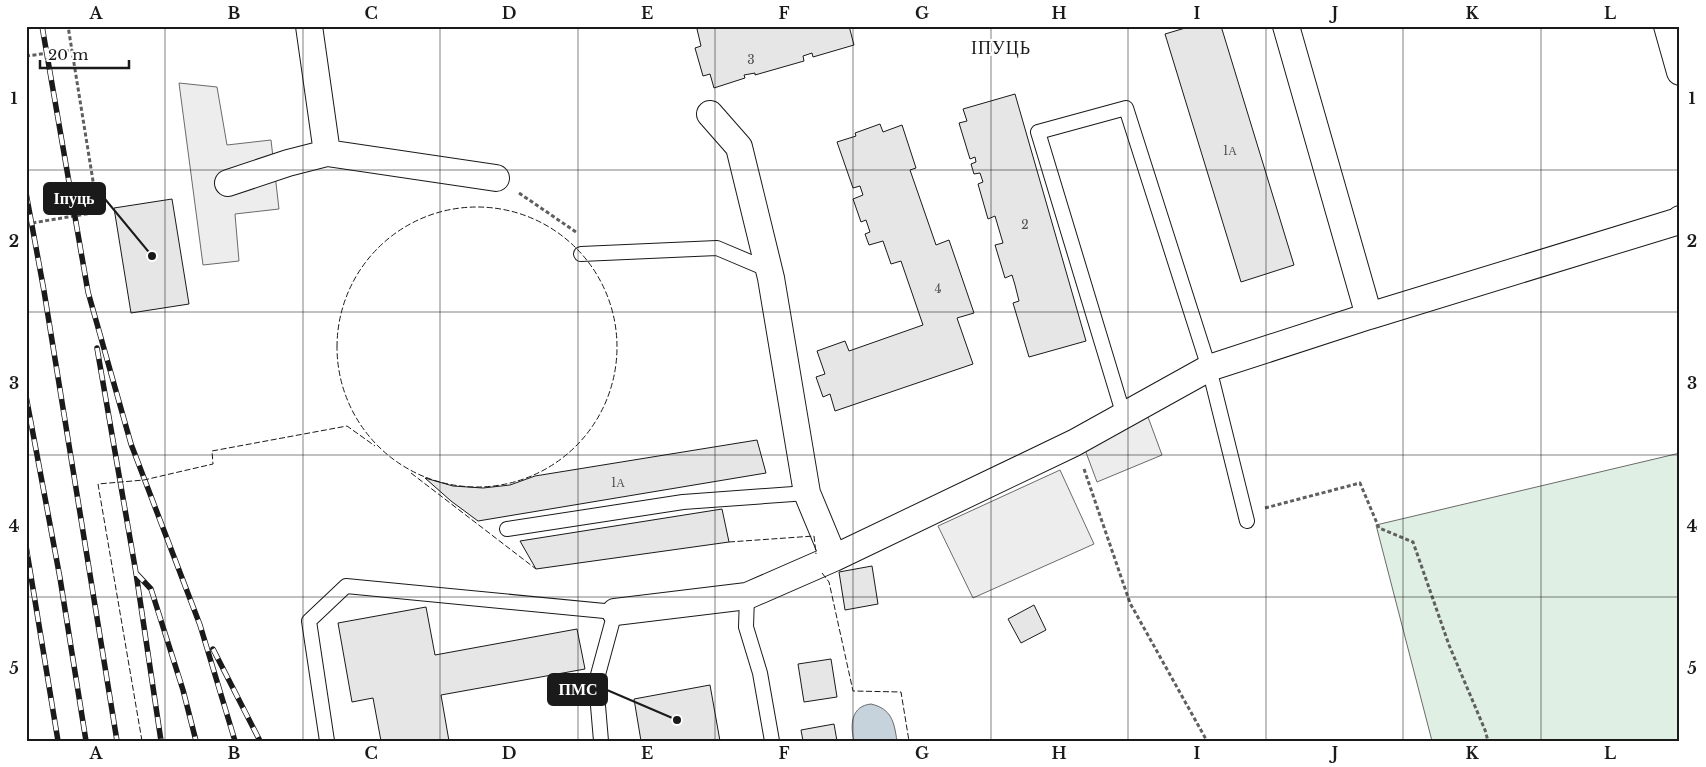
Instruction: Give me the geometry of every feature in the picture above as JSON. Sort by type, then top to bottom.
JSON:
[{"type":"street","points":[[309,26],[327,153]]},
{"type":"street","points":[[1286,26],[1369,316]]},
{"type":"street","points":[[1667,26],[1680,72]]},
{"type":"street","points":[[710,114],[739,147],[769,270],[807,493],[834,558]]},
{"type":"street","points":[[228,182],[327,153],[496,178]]},
{"type":"street","points":[[615,612],[747,596],[834,558],[1074,443],[1209,368],[1369,316],[1679,221],[1680,219]]},
{"type":"lane","points":[[1124,416],[1038,132],[1126,108],[1209,368],[1246,517]]},
{"type":"lane","points":[[581,254],[717,248],[769,270]]},
{"type":"lane","points":[[508,530],[683,502],[807,493]]},
{"type":"lane","points":[[328,741],[309,621],[346,586],[615,612],[596,682],[601,741]]},
{"type":"lane","points":[[747,596],[746,627],[760,672],[772,741]]},
{"type":"path","points":[[26,224],[98,212],[68,26]]},
{"type":"path","points":[[26,56],[72,50]]},
{"type":"path","points":[[496,178],[605,253]]},
{"type":"path","points":[[1074,443],[1130,603],[1206,741]]},
{"type":"path","points":[[1246,517],[1360,482],[1379,528],[1413,542],[1449,645],[1488,741]]},
{"type":"green space","points":[[1680,453],[1680,741],[1432,741],[1376,525]]},
{"type":"shaded area","points":[[179,83],[217,87],[227,145],[271,140],[279,209],[235,214],[239,261],[203,265]]},
{"type":"shaded area","points":[[1148,417],[1162,455],[1097,482],[1084,447]]},
{"type":"shaded area","points":[[1060,470],[1094,544],[973,598],[938,526]]},
{"type":"shaded area","points":[[871,704],[884,709],[891,717],[897,741],[854,741],[852,723],[856,712],[859,708]]},
{"type":"building","points":[[705,26],[849,26],[854,45],[813,57],[812,53],[803,56],[804,61],[755,75],[755,73],[744,75],[745,78],[714,88],[710,74],[703,76],[695,48],[701,46],[697,29]]},
{"type":"building","points":[[1192,26],[1221,26],[1294,265],[1241,282],[1165,34]]},
{"type":"building","points":[[1015,94],[1086,341],[1029,357],[1013,303],[1019,301],[1012,275],[1005,278],[995,245],[1003,243],[995,216],[988,219],[978,184],[983,182],[980,173],[974,174],[971,164],[976,162],[975,157],[970,159],[959,123],[967,121],[963,109]]},
{"type":"building","points":[[880,124],[883,132],[902,125],[916,168],[910,170],[936,245],[949,240],[974,313],[957,318],[973,364],[835,411],[830,394],[823,397],[816,377],[825,374],[817,351],[845,341],[849,351],[923,325],[901,261],[891,264],[883,241],[869,245],[865,234],[870,232],[866,220],[861,222],[853,199],[863,195],[860,186],[853,188],[837,142],[856,136],[855,133]]},
{"type":"building","points":[[172,199],[189,304],[131,313],[114,208]]},
{"type":"building","points":[[757,440],[766,473],[478,521],[425,478],[453,486],[483,488],[510,485],[535,476]]},
{"type":"building","points":[[722,509],[729,542],[536,569],[520,541]]},
{"type":"building","points":[[872,566],[878,604],[845,610],[839,572]]},
{"type":"building","points":[[1034,605],[1046,630],[1021,643],[1008,619]]},
{"type":"building","points":[[426,607],[435,655],[577,629],[585,669],[441,695],[449,741],[381,741],[373,698],[352,702],[338,623]]},
{"type":"building","points":[[831,659],[837,697],[804,702],[798,664]]},
{"type":"building","points":[[710,685],[720,741],[641,741],[634,699]]},
{"type":"building","points":[[834,724],[837,741],[803,741],[801,730]]},
{"type":"railway","points":[[42,26],[88,292],[131,444],[200,625],[235,741]]},
{"type":"railway","points":[[26,193],[44,291],[117,741]]},
{"type":"railway","points":[[97,348],[136,573],[161,741]]},
{"type":"railway","points":[[26,396],[60,578],[86,741]]},
{"type":"railway","points":[[26,546],[58,741]]},
{"type":"railway","points":[[136,573],[151,589],[183,690],[196,741]]},
{"type":"railway","points":[[213,649],[260,741]]},
{"type":"fence","points":[[491,207],[531,217],[543,223],[566,239],[585,258],[594,269],[607,293],[615,320],[617,347],[615,374],[607,401],[594,425],[576,446],[555,464],[531,477],[491,487],[463,487],[423,477],[399,464],[378,446],[360,425],[347,401],[339,374],[337,333],[347,293],[360,269],[378,248],[399,230],[423,217],[450,209],[491,207]]},
{"type":"fence","points":[[142,741],[98,484],[144,480],[213,464],[212,451],[347,426],[375,446]]},
{"type":"fence","points":[[411,473],[536,569]]},
{"type":"fence","points":[[729,542],[814,536],[816,554]]},
{"type":"fence","points":[[822,573],[829,582],[853,691],[901,692],[909,741]]},
{"type":"place","name":"Іпуць","points":[[152,256]]},
{"type":"place","name":"ПМС","points":[[677,720]]},
{"type":"district","name":"ІПУЦЬ","points":[[1001,48]]}]
